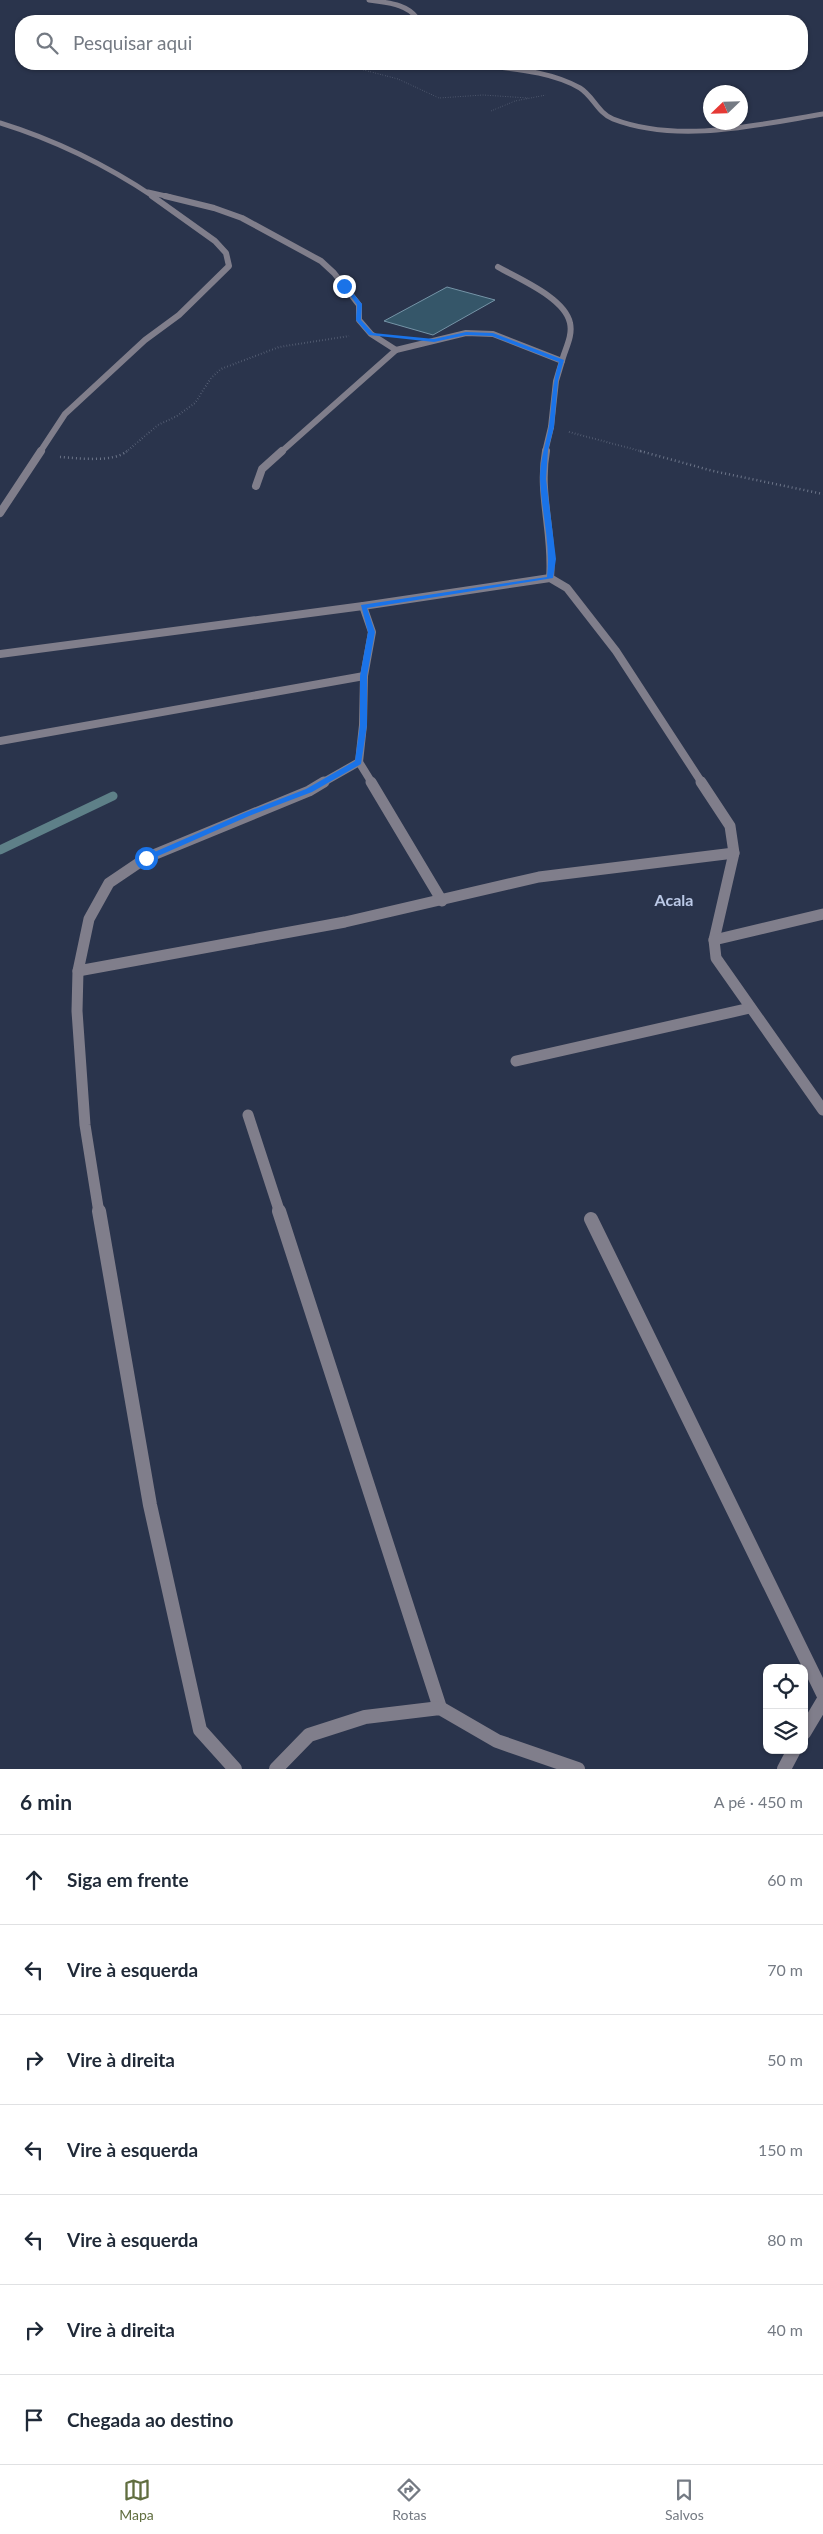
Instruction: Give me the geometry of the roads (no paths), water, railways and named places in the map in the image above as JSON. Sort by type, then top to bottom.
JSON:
[{"type":"street","points":[[369,0],[407,8],[415,15]]},
{"type":"street","points":[[509,70],[545,76],[581,88],[610,117],[637,125],[661,128],[727,127],[823,114]]},
{"type":"street","points":[[0,123],[28,131],[89,158],[148,192],[212,238],[226,253],[229,266],[179,315],[145,340],[65,414],[0,513]]},
{"type":"street","points":[[148,192],[214,208],[242,218],[321,261],[334,273],[359,304],[359,320],[371,334],[396,350]]},
{"type":"street","points":[[498,267],[556,302],[570,321],[570,336],[556,381],[551,427],[545,450],[543,479],[551,535],[552,559],[550,578]]},
{"type":"street","points":[[256,486],[262,469],[396,350],[466,333],[493,334],[562,361]]},
{"type":"street","points":[[0,654],[363,606],[550,578],[567,588],[638,681],[730,826],[734,853],[714,940],[716,958],[823,1110]]},
{"type":"street","points":[[363,606],[372,632],[364,676],[363,725],[359,762],[442,901]]},
{"type":"street","points":[[0,741],[364,676]]},
{"type":"street","points":[[235,1769],[200,1730],[150,1505],[118,1332],[85,1125],[77,1011],[78,971],[89,919],[109,883],[146,858],[246,815],[309,791],[359,762]]},
{"type":"street","points":[[78,971],[345,922],[442,901],[539,876],[734,853]]},
{"type":"street","points":[[714,940],[823,914]]},
{"type":"street","points":[[516,1061],[750,1008]]},
{"type":"street","points":[[248,1115],[440,1708]]},
{"type":"street","points":[[592,1219],[823,1694]]},
{"type":"street","points":[[808,1726],[823,1701]]},
{"type":"street","points":[[276,1769],[309,1735],[365,1717],[440,1708],[497,1741],[578,1769]]},
{"type":"street","points":[[784,1769],[792,1754]]},
{"type":"waterway","points":[[0,850],[113,796]]},
{"type":"district","name":"Acala","points":[[674,900]]}]
